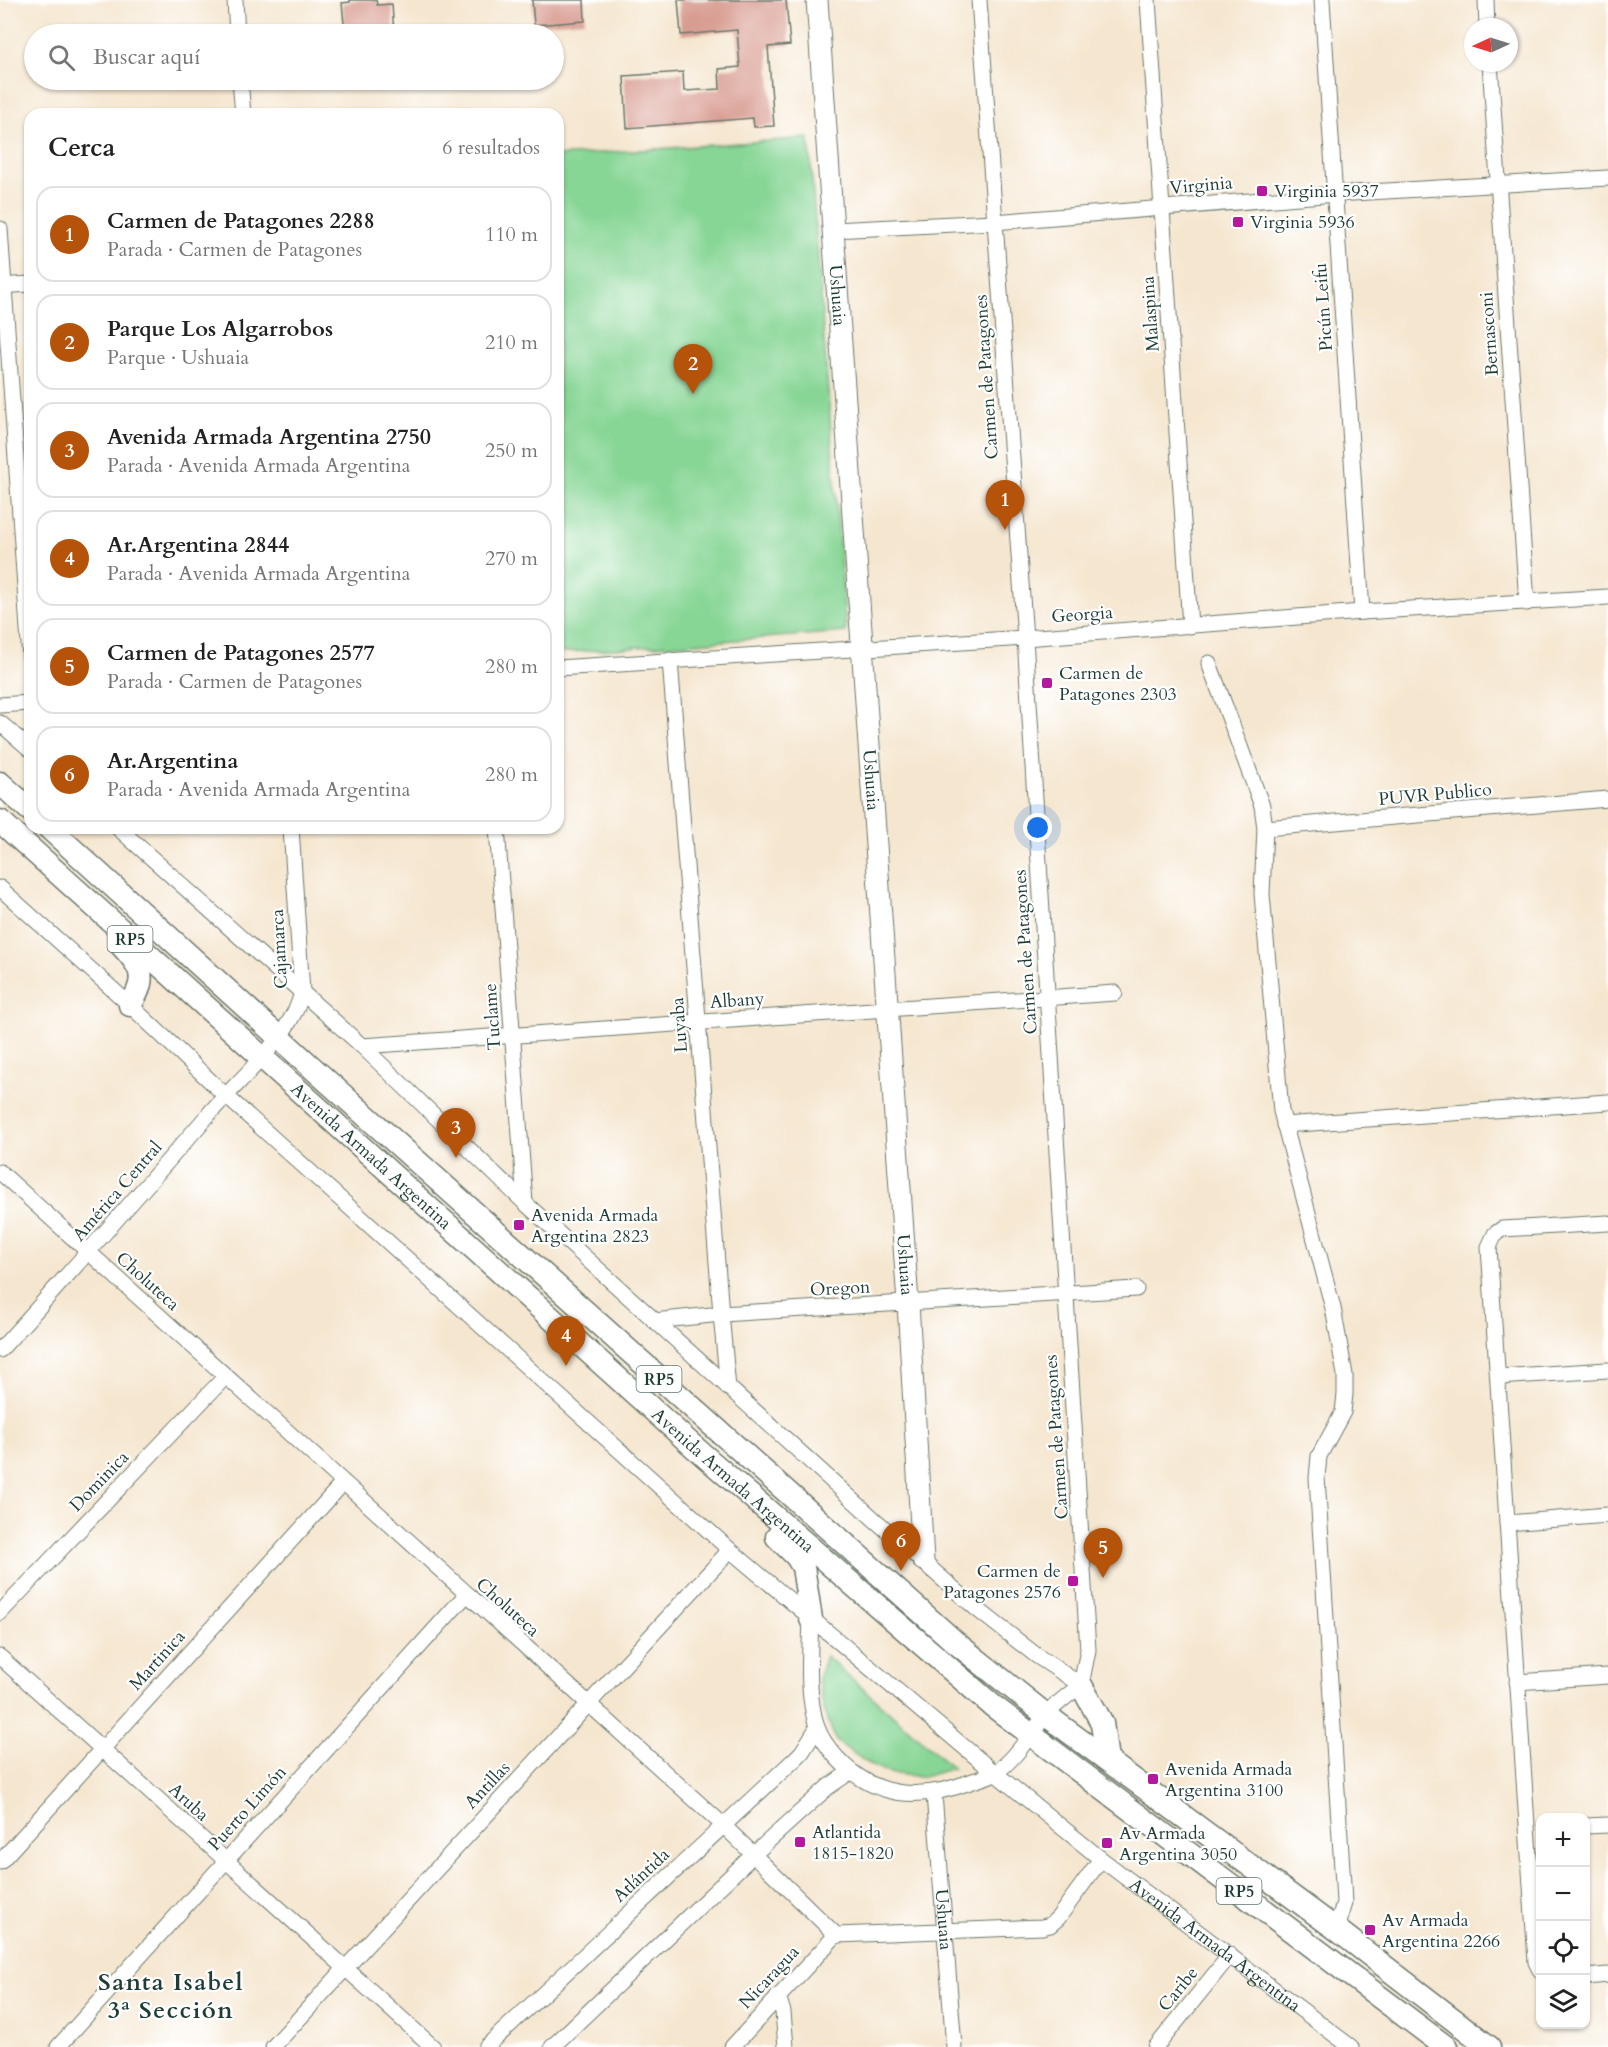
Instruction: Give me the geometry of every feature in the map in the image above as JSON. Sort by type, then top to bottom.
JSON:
[{"type":"main road","name":"Ushuaia","points":[[817,0],[908,1303],[923,1560]]},
{"type":"main road","points":[[0,783],[24,805]]},
{"type":"main road","name":"Avenida Armada Argentina","points":[[0,821],[693,1446],[993,1706],[1446,2047]]},
{"type":"main road","name":"Avenida Armada Argentina","points":[[57,834],[317,1072],[956,1643],[1046,1715],[1336,1929],[1490,2047]]},
{"type":"main road","points":[[73,888],[86,909],[136,961],[141,972],[141,982],[130,1005]]},
{"type":"main road","points":[[693,1446],[711,1473],[797,1557],[803,1567],[811,1619]]},
{"type":"main road","points":[[1082,1685],[1102,1723],[1107,1760]]},
{"type":"street","points":[[235,0],[236,24]]},
{"type":"street","name":"Carmen de Patagones","points":[[979,0],[1025,638],[1088,1650],[1082,1685]]},
{"type":"street","name":"Malaspina","points":[[1148,0],[1190,626]]},
{"type":"street","name":"Picún Leifu","points":[[1322,0],[1362,612]]},
{"type":"street","points":[[1485,0],[1486,18]]},
{"type":"street","name":"Bernasconi","points":[[1491,72],[1527,603]]},
{"type":"street","points":[[241,90],[242,108]]},
{"type":"street","name":"Virginia","points":[[833,230],[994,222],[1335,194],[1608,178]]},
{"type":"street","points":[[0,229],[2,286],[24,578]]},
{"type":"street","points":[[2,286],[24,284]]},
{"type":"street","name":"Georgia","points":[[564,668],[1608,597]]},
{"type":"street","name":"Luyaba","points":[[670,660],[728,1388]]},
{"type":"street","points":[[1209,663],[1262,806],[1265,828],[1262,894],[1281,1111],[1333,1308],[1345,1375],[1346,1394],[1343,1412],[1319,1456],[1317,1478],[1344,1903],[1336,1929]]},
{"type":"street","points":[[0,705],[24,703]]},
{"type":"street","points":[[0,723],[24,744]]},
{"type":"street","name":"PUVR Publico","points":[[1265,828],[1608,799]]},
{"type":"street","points":[[125,834],[362,1046],[525,1203],[875,1520],[977,1609],[1037,1656],[1082,1685],[1046,1715],[995,1773],[934,1794],[906,1794],[888,1791],[850,1772],[828,1747],[817,1728],[809,1680],[811,1619]]},
{"type":"street","name":"Cajamarca","points":[[262,1056],[295,1013],[302,992],[291,834]]},
{"type":"street","name":"Tuclame","points":[[498,834],[525,1203]]},
{"type":"street","name":"Avenida Armada Argentina","points":[[0,888],[130,1005],[225,1095],[730,1550],[995,1773],[1101,1858],[1351,2047]]},
{"type":"street","name":"Albany","points":[[362,1046],[1114,993]]},
{"type":"street","name":"América Central","points":[[0,1350],[89,1253],[225,1095],[262,1056]]},
{"type":"street","points":[[1284,1125],[1608,1102]]},
{"type":"street","name":"Choluteca","points":[[0,1172],[723,1825],[836,1935]]},
{"type":"street","points":[[1536,1962],[1534,1830],[1517,1683],[1489,1247],[1495,1234],[1502,1229],[1608,1223]]},
{"type":"street","name":"Oregon","points":[[654,1321],[721,1314],[1136,1289]]},
{"type":"street","points":[[1498,1377],[1608,1370]]},
{"type":"street","name":"Dominica","points":[[0,1613],[225,1377]]},
{"type":"street","name":"Martinica","points":[[0,1862],[343,1483]]},
{"type":"street","points":[[1507,1523],[1608,1515]]},
{"type":"street","name":"Antillas","points":[[273,2047],[730,1550]]},
{"type":"street","name":"Puerto Limón","points":[[58,2047],[466,1595]]},
{"type":"street","name":"Aruba","points":[[0,1657],[433,2047]]},
{"type":"street","points":[[1517,1683],[1608,1676]]},
{"type":"street","name":"Atlántida","points":[[486,2047],[802,1752],[817,1728]]},
{"type":"street","points":[[552,2047],[753,1856],[828,1787],[850,1772]]},
{"type":"street","name":"Ushuaia","points":[[934,1794],[954,2047]]},
{"type":"street","points":[[1590,1826],[1608,1825]]},
{"type":"street","points":[[836,1935],[1042,1928],[1058,1918],[1101,1858]]},
{"type":"street","name":"Nicaragua","points":[[732,2047],[836,1935]]},
{"type":"street","name":"Caribe","points":[[1156,2047],[1230,1955]]},
{"type":"street","points":[[1590,1977],[1608,1975]]},
{"type":"street","points":[[778,1996],[783,2012],[786,2047]]},
{"type":"green space","points":[[809,138],[846,632],[564,653],[564,156]]},
{"type":"green space","points":[[826,1656],[953,1768],[923,1777],[889,1773],[866,1762],[836,1741],[823,1707],[818,1678]]},
{"type":"building","points":[[350,0],[376,0],[377,5],[392,4],[393,24],[344,24],[342,3],[350,2]]},
{"type":"building","points":[[532,0],[584,0],[585,21],[534,24]]},
{"type":"building","points":[[678,0],[786,0],[790,45],[768,47],[774,126],[754,127],[753,118],[627,128],[624,76],[683,72],[684,91],[720,89],[719,69],[740,67],[737,30],[681,35]]},
{"type":"place","name":"Virginia 5937","points":[[1262,191]]},
{"type":"place","name":"Virginia 5936","points":[[1238,222]]},
{"type":"place","name":"Parque Los Algarrobos","points":[[693,394]]},
{"type":"place","name":"Carmen de Patagones 2288","points":[[1005,530]]},
{"type":"place","name":"Carmen de Patagones 2303","points":[[1047,683]]},
{"type":"place","name":"Avenida Armada Argentina 2750","points":[[456,1158]]},
{"type":"place","name":"Avenida Armada Argentina 2823","points":[[519,1225]]},
{"type":"place","name":"Ar.Argentina 2844","points":[[566,1366]]},
{"type":"place","name":"Ar.Argentina","points":[[901,1571]]},
{"type":"place","name":"Carmen de Patagones 2577","points":[[1103,1578]]},
{"type":"place","name":"Carmen de Patagones 2576","points":[[1073,1581]]},
{"type":"place","name":"Avenida Armada Argentina 3100","points":[[1153,1779]]},
{"type":"place","name":"Atlantida 1815-1820","points":[[800,1842]]},
{"type":"place","name":"Av Armada Argentina 3050","points":[[1107,1843]]},
{"type":"place","name":"Av Armada Argentina 2266","points":[[1370,1930]]},
{"type":"district","name":"Santa Isabel 3ª Sección","points":[[171,1996]]}]
